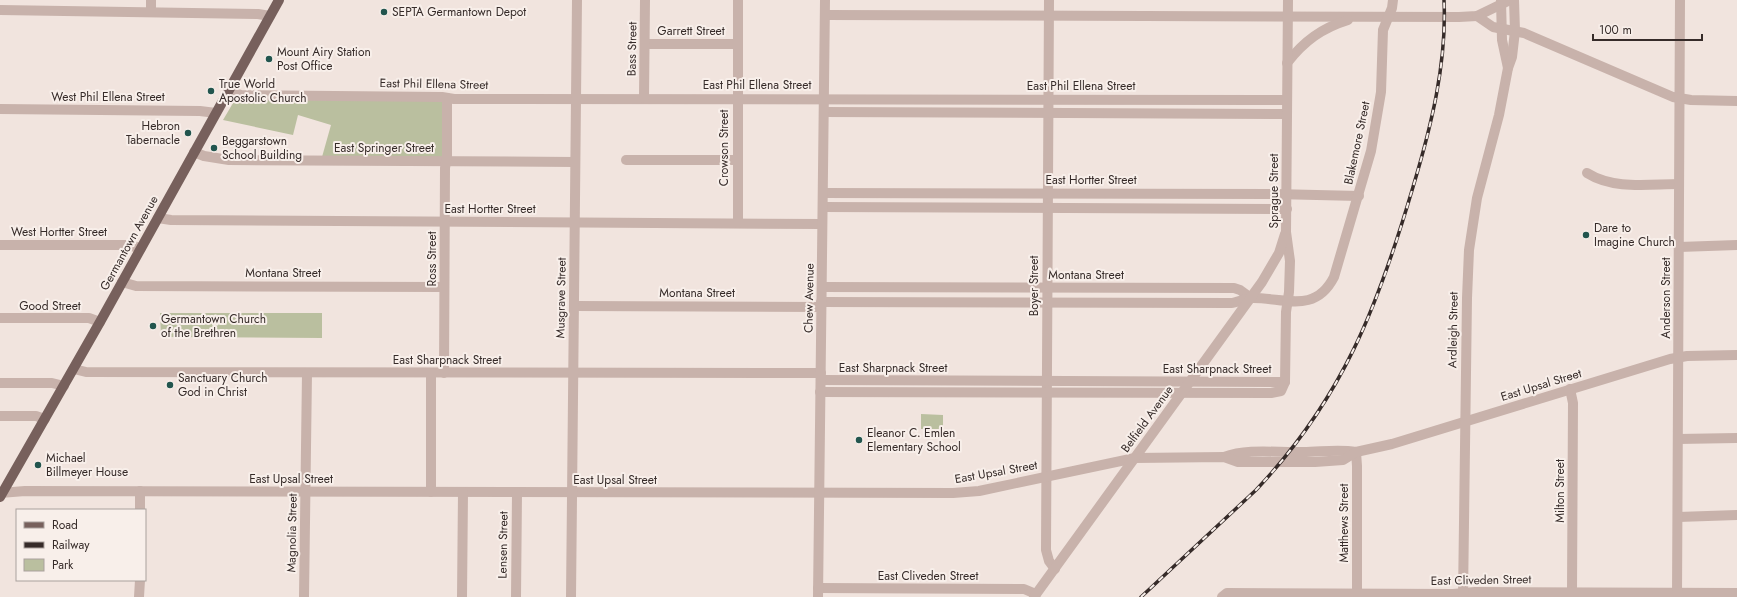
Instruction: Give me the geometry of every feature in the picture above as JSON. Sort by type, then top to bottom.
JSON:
[{"type":"main road","name":"Germantown Avenue","points":[[1,495],[74,369],[279,0]]},
{"type":"street","points":[[151,0],[151,12]]},
{"type":"street","name":"Musgrave Street","points":[[571,597],[577,0]]},
{"type":"street","name":"Bass Street","points":[[644,98],[645,0]]},
{"type":"street","name":"Crowson Street","points":[[738,0],[738,223]]},
{"type":"street","name":"Chew Avenue","points":[[818,592],[825,0]]},
{"type":"street","name":"Boyer Street","points":[[1049,0],[1046,550],[1049,561],[1055,568]]},
{"type":"street","name":"Sprague Street","points":[[1285,382],[1286,312],[1290,261],[1286,232],[1288,0]]},
{"type":"street","name":"Blakemore Street","points":[[1327,287],[1334,277],[1370,157],[1377,121],[1382,78],[1383,30],[1392,8],[1393,0]]},
{"type":"street","name":"Ardleigh Street","points":[[1463,595],[1467,286],[1470,236],[1476,198],[1499,115],[1508,68],[1512,57],[1515,31],[1514,0]]},
{"type":"street","name":"Anderson Street","points":[[1677,595],[1680,0]]},
{"type":"street","points":[[825,15],[1477,16],[1504,2]]},
{"type":"street","name":"Ardleigh Street","points":[[1504,2],[1502,30],[1503,50],[1508,68]]},
{"type":"street","points":[[0,10],[258,14],[270,16]]},
{"type":"street","points":[[1477,16],[1488,25],[1502,30],[1515,31],[1680,99],[1737,101]]},
{"type":"street","points":[[1287,63],[1310,38],[1326,28],[1355,17]]},
{"type":"street","name":"Garrett Street","points":[[645,44],[738,44]]},
{"type":"street","name":"East Phil Ellena Street","points":[[228,91],[241,95],[447,98],[1287,100]]},
{"type":"street","name":"Ross Street","points":[[444,373],[447,98]]},
{"type":"street","name":"West Phil Ellena Street","points":[[0,109],[200,111],[216,113]]},
{"type":"street","points":[[824,112],[1287,114]]},
{"type":"street","name":"East Springer Street","points":[[194,152],[204,156],[222,159],[576,162]]},
{"type":"street","points":[[626,160],[738,160]]},
{"type":"street","points":[[1587,173],[1599,180],[1613,184],[1679,184]]},
{"type":"street","name":"East Hortter Street","points":[[823,193],[1047,193],[1359,196]]},
{"type":"street","points":[[823,207],[1286,209]]},
{"type":"street","name":"East Hortter Street","points":[[158,218],[171,220],[822,224]]},
{"type":"street","name":"Belfield Avenue","points":[[1035,596],[1251,298],[1274,263],[1286,232]]},
{"type":"street","name":"West Hortter Street","points":[[0,245],[126,245],[141,248]]},
{"type":"street","points":[[1679,247],[1737,245]]},
{"type":"street","name":"Montana Street","points":[[122,282],[136,286],[444,287]]},
{"type":"street","name":"Montana Street","points":[[822,287],[1234,288],[1240,290],[1251,298]]},
{"type":"street","name":"Montana Street","points":[[574,306],[1047,302],[1232,303],[1251,298],[1288,301],[1308,300],[1319,295],[1327,287]]},
{"type":"street","name":"Good Street","points":[[0,318],[89,318],[100,322]]},
{"type":"street","name":"East Upsal Street","points":[[1,495],[26,491],[820,494],[961,493],[1134,458],[1224,457],[1238,452],[1305,452],[1342,450],[1356,452],[1392,444],[1678,357],[1737,355]]},
{"type":"street","name":"East Sharpnack Street","points":[[74,369],[86,372],[573,373],[1046,382],[1285,382],[1283,389],[1275,393],[820,392]]},
{"type":"street","name":"Magnolia Street","points":[[304,597],[307,372]]},
{"type":"street","points":[[431,373],[431,492]]},
{"type":"street","points":[[0,383],[56,384],[64,386]]},
{"type":"street","name":"Milton Street","points":[[1570,389],[1573,402],[1572,592]]},
{"type":"street","points":[[0,416],[36,416],[45,419]]},
{"type":"street","points":[[1678,439],[1737,438]]},
{"type":"street","name":"Matthews Street","points":[[1356,452],[1358,466],[1357,594]]},
{"type":"street","points":[[140,491],[140,509]]},
{"type":"street","points":[[462,597],[464,492]]},
{"type":"street","name":"Lensen Street","points":[[516,597],[517,492]]},
{"type":"street","points":[[1678,517],[1737,515]]},
{"type":"street","points":[[140,581],[140,597]]},
{"type":"street","name":"East Cliveden Street","points":[[818,592],[898,593],[1024,589],[1035,596]]},
{"type":"street","name":"East Cliveden Street","points":[[1224,595],[1463,595],[1475,592],[1572,592],[1677,595],[1737,593]]},
{"type":"green space","points":[[236,98],[442,100],[443,157],[322,157],[331,125],[298,115],[293,135],[223,120]]},
{"type":"green space","points":[[160,313],[322,313],[322,338],[161,337]]},
{"type":"green space","points":[[921,414],[943,415],[943,429],[921,429]]},
{"type":"railway","points":[[1141,597],[1256,490],[1286,455],[1312,421],[1335,385],[1354,349],[1386,272],[1413,187],[1432,118],[1443,47],[1444,0]]},
{"type":"place","name":"SEPTA Germantown Depot","points":[[384,12]]},
{"type":"place","name":"Mount Airy Station Post Office","points":[[269,59]]},
{"type":"place","name":"True World Apostolic Church","points":[[211,91]]},
{"type":"place","name":"Hebron Tabernacle","points":[[188,133]]},
{"type":"place","name":"Beggarstown School Building","points":[[214,148]]},
{"type":"place","name":"Dare to Imagine Church","points":[[1586,235]]},
{"type":"place","name":"Germantown Church of the Brethren","points":[[153,326]]},
{"type":"place","name":"Sanctuary Church God in Christ","points":[[170,385]]},
{"type":"place","name":"Eleanor C. Emlen Elementary School","points":[[859,440]]},
{"type":"place","name":"Michael Billmeyer House","points":[[38,465]]}]
